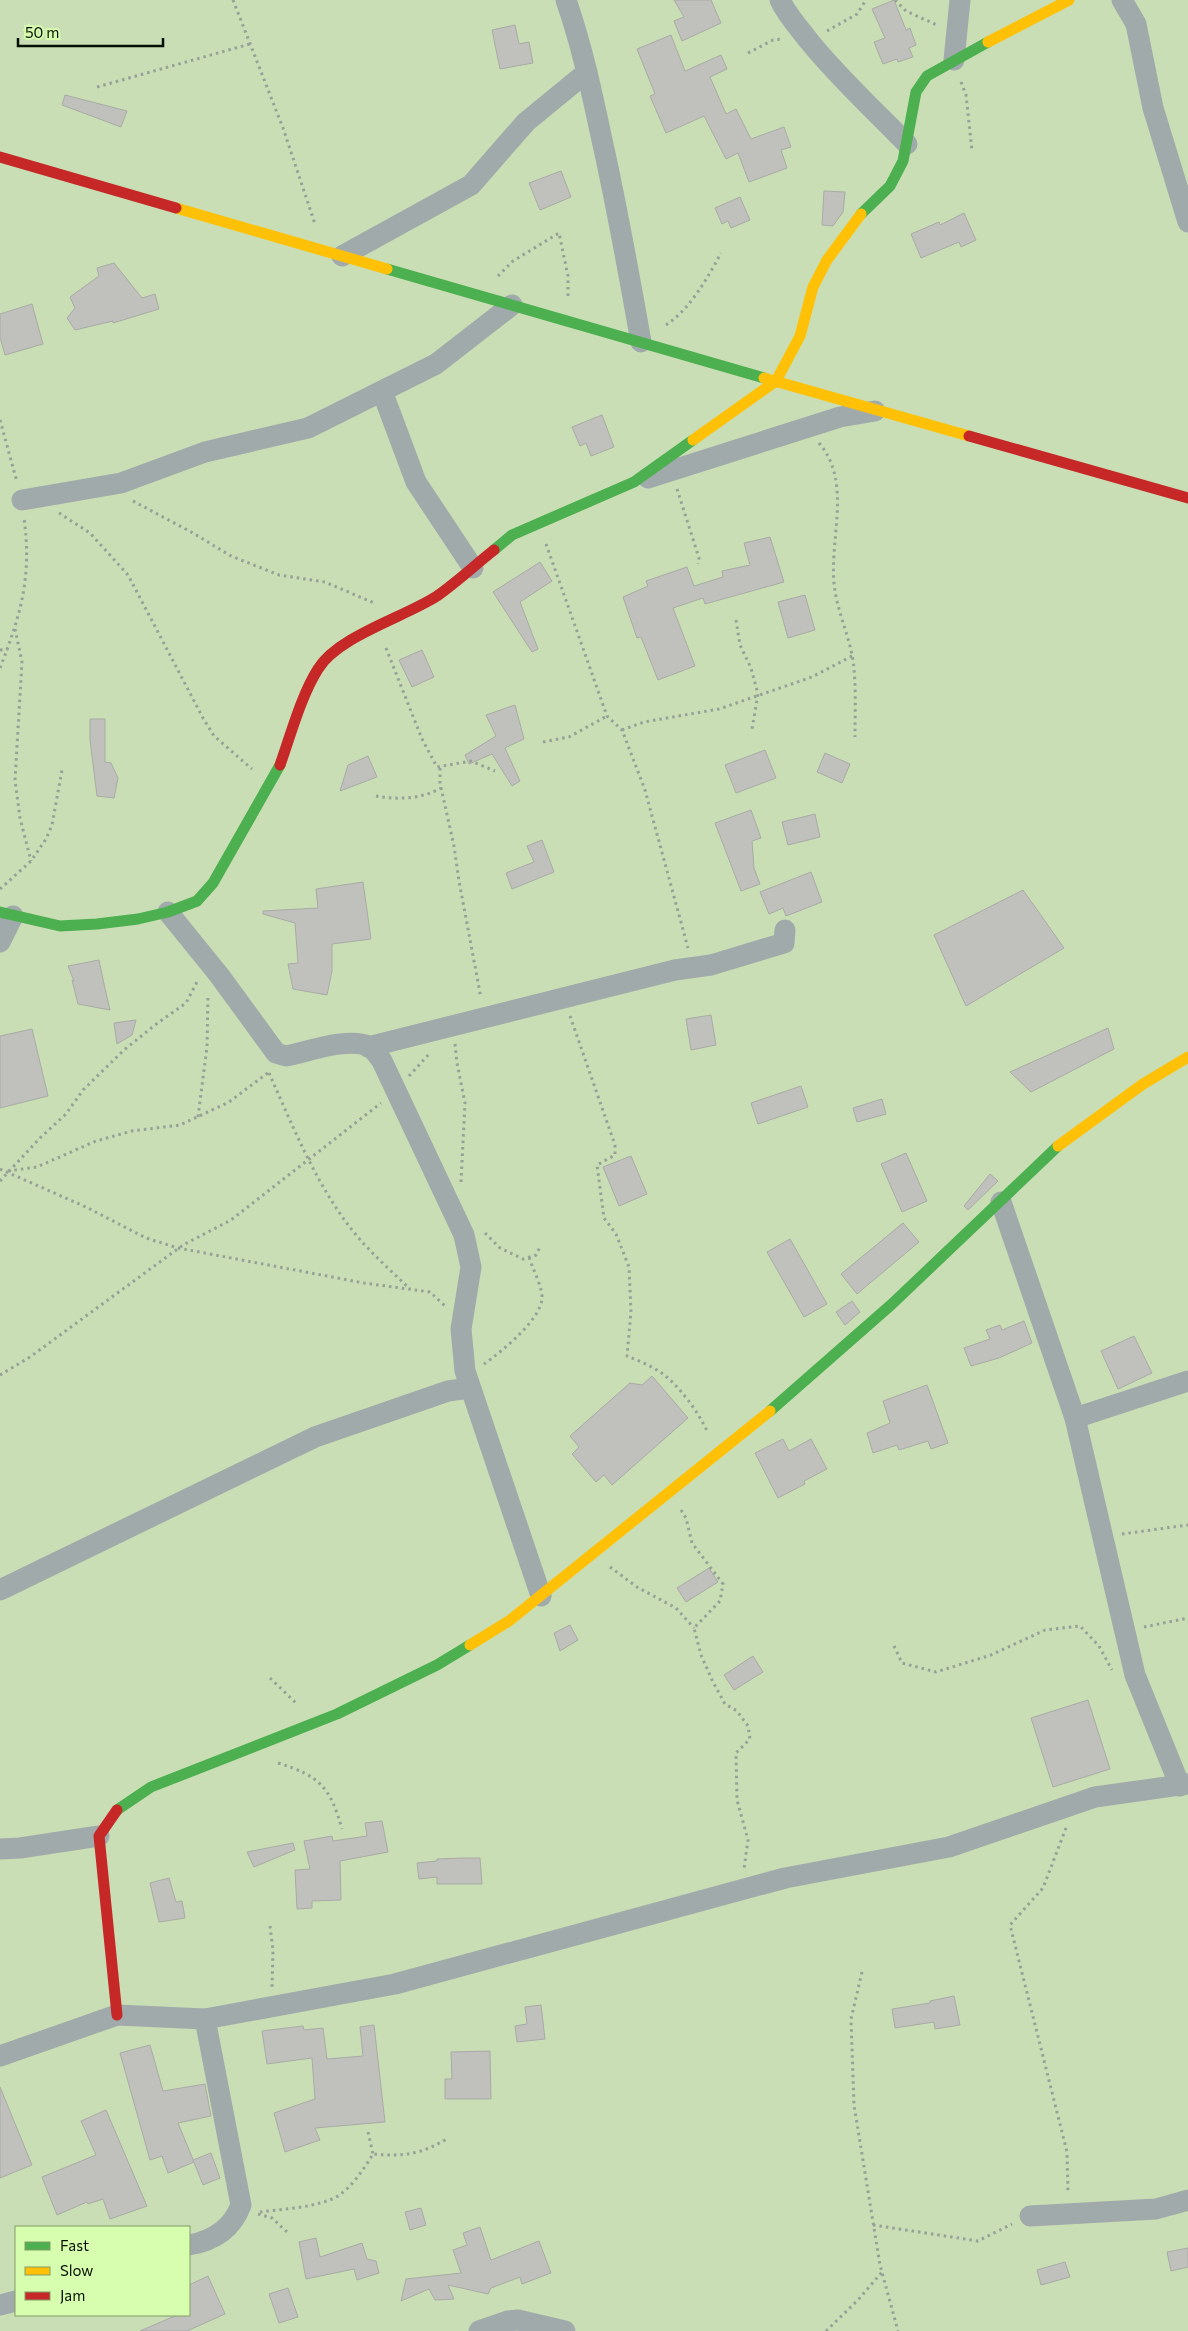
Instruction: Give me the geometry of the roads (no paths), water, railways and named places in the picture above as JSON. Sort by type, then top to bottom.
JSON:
[{"type":"street","points":[[566,0],[587,72],[621,226],[641,342]]},
{"type":"street","points":[[780,0],[791,19],[818,52],[854,92],[907,144]]},
{"type":"street","points":[[954,60],[960,0]]},
{"type":"street","points":[[634,482],[776,381],[800,336],[817,278],[845,234],[890,186],[903,161],[916,92],[920,83],[927,76],[954,60],[1069,0]]},
{"type":"street","points":[[1122,0],[1136,24],[1153,108],[1188,222]]},
{"type":"street","points":[[333,254],[470,185],[526,122],[587,72]]},
{"type":"street","points":[[0,157],[1188,498]]},
{"type":"street","points":[[22,500],[120,483],[205,452],[308,428],[436,364],[512,305]]},
{"type":"street","points":[[382,391],[416,482],[473,568]]},
{"type":"street","points":[[0,942],[7,914],[60,926],[138,919],[168,912],[197,901],[213,882],[278,770],[318,668],[329,656],[352,640],[437,596],[504,541],[537,523],[634,482],[840,417],[879,410]]},
{"type":"street","points":[[168,912],[205,957],[269,1046],[276,1053],[286,1056],[347,1043],[368,1046],[675,970],[711,965],[784,943],[785,930]]},
{"type":"street","points":[[368,1046],[382,1061],[464,1235],[471,1267],[460,1329],[464,1363],[469,1384],[541,1596]]},
{"type":"street","points":[[116,2015],[99,1836],[116,1810],[151,1787],[337,1714],[438,1665],[509,1621],[779,1404],[885,1311],[1066,1138],[1143,1084],[1188,1057]]},
{"type":"street","points":[[0,2056],[116,2015],[205,2019],[395,1984],[785,1878],[949,1846],[1096,1797],[1184,1785],[1136,1675],[1075,1418],[1001,1202]]},
{"type":"street","points":[[1075,1418],[1188,1381]]},
{"type":"street","points":[[0,1590],[315,1436],[469,1384]]},
{"type":"street","points":[[0,1849],[20,1848],[99,1836]]},
{"type":"street","points":[[190,2245],[202,2243],[217,2236],[229,2227],[241,2205],[205,2019]]},
{"type":"street","points":[[1030,2216],[1156,2209],[1188,2200]]},
{"type":"street","points":[[0,2306],[15,2301]]},
{"type":"street","points":[[478,2331],[508,2321],[518,2320],[565,2331]]}]
